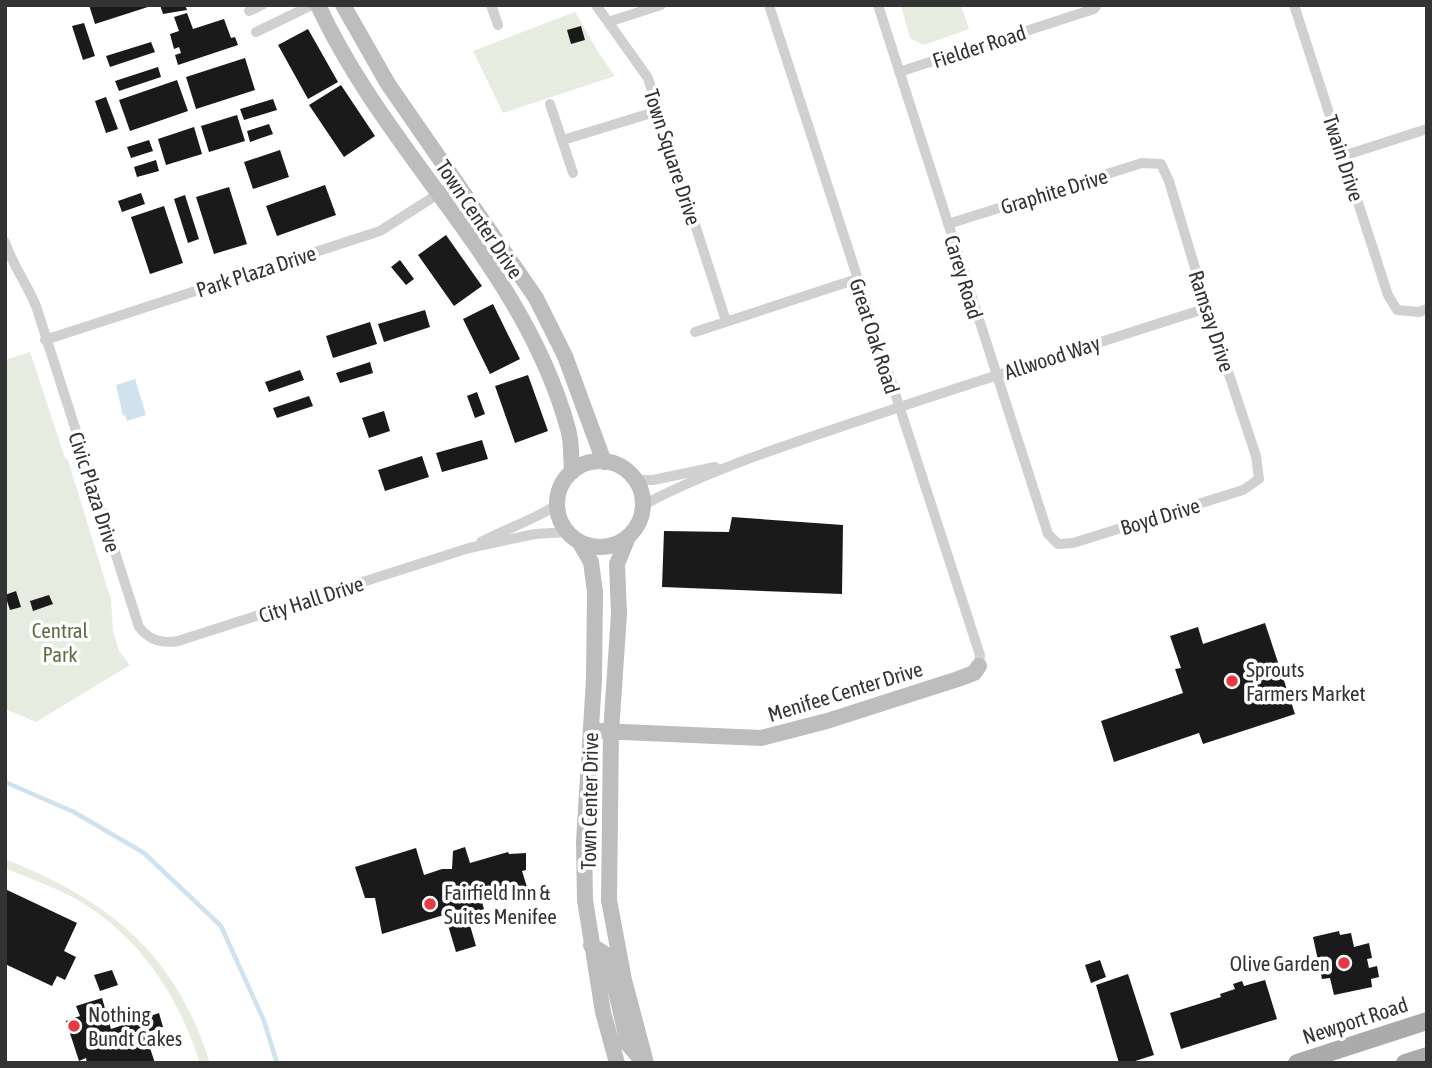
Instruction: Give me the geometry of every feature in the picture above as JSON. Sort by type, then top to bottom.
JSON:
[{"type":"main road","name":"Newport Road","points":[[1297,1063],[1322,1059],[1427,1020]]},
{"type":"main road","points":[[1405,1063],[1427,1056]]},
{"type":"street","points":[[249,11],[262,5]]},
{"type":"street","points":[[256,32],[312,5]]},
{"type":"street","name":"Town Center Drive","points":[[318,5],[363,89],[483,255],[521,318],[550,377],[569,431],[572,472],[561,486],[557,505],[561,523],[592,562],[595,592],[584,842],[585,900],[590,945],[603,1012],[617,1063]]},
{"type":"street","name":"Town Center Drive","points":[[343,5],[388,84],[536,298],[565,356],[604,462]]},
{"type":"street","points":[[491,5],[498,25]]},
{"type":"street","name":"Town Square Drive","points":[[596,5],[648,78],[726,321]]},
{"type":"street","points":[[608,22],[661,5]]},
{"type":"street","name":"Great Oak Road","points":[[769,5],[980,655],[979,666]]},
{"type":"street","name":"Carey Road","points":[[878,5],[995,376],[1048,534],[1058,544]]},
{"type":"street","name":"Fielder Road","points":[[899,72],[1094,9],[1097,5]]},
{"type":"street","name":"Twain Drive","points":[[1294,5],[1388,295],[1397,310],[1419,312],[1427,309]]},
{"type":"street","points":[[550,104],[573,173]]},
{"type":"street","points":[[563,140],[658,111]]},
{"type":"street","points":[[1343,156],[1427,130]]},
{"type":"street","name":"Graphite Drive","points":[[948,224],[1142,163],[1161,164]]},
{"type":"street","name":"Ramsay Drive","points":[[1161,164],[1169,181],[1256,456],[1259,479]]},
{"type":"street","name":"Park Plaza Drive","points":[[45,340],[380,231],[457,182]]},
{"type":"street","name":"Civic Plaza Drive","points":[[5,242],[11,260],[31,293],[139,627],[151,639]]},
{"type":"street","points":[[695,332],[857,279]]},
{"type":"street","name":"Allwood Way","points":[[898,407],[1207,308]]},
{"type":"street","points":[[572,472],[584,465],[604,462],[622,467],[636,480],[643,505],[739,462],[898,407]]},
{"type":"street","points":[[636,480],[653,480],[739,462]]},
{"type":"street","name":"Boyd Drive","points":[[1058,544],[1073,543],[1243,490],[1259,479]]},
{"type":"street","name":"City Hall Drive","points":[[469,548],[509,527],[539,517],[557,505]]},
{"type":"street","name":"Town Center Drive","points":[[643,505],[640,520],[628,537],[617,564],[619,614],[611,732],[609,900],[624,980],[645,1063]]},
{"type":"street","name":"City Hall Drive","points":[[151,639],[169,643],[178,641],[469,548],[535,534],[574,537]]},
{"type":"street","points":[[574,537],[592,547],[617,544],[628,537]]},
{"type":"street","name":"Menifee Center Drive","points":[[591,730],[761,737],[827,721],[958,680],[974,673],[979,666]]},
{"type":"street","points":[[590,945],[608,956],[628,1044],[645,1063]]},
{"type":"green space","points":[[901,5],[961,5],[969,29],[924,45],[910,38]]},
{"type":"green space","points":[[575,12],[615,76],[503,113],[473,51]]},
{"type":"green space","name":"Central Park","points":[[30,352],[65,458],[68,460],[111,600],[113,631],[119,651],[130,665],[36,722],[5,709],[5,360]]},
{"type":"green space","points":[[5,859],[76,893],[133,935],[157,961],[178,990],[210,1063],[200,1063],[171,996],[127,938],[79,901],[5,868]]},
{"type":"water","points":[[135,379],[146,415],[127,421],[125,415],[123,416],[116,385]]},
{"type":"building","points":[[89,5],[151,5],[151,6],[95,24]]},
{"type":"building","points":[[160,5],[185,5],[187,10],[163,14]]},
{"type":"building","points":[[187,13],[193,29],[224,19],[231,38],[235,37],[238,45],[178,65],[175,55],[181,53],[179,47],[174,49],[170,34],[179,31],[174,17]]},
{"type":"building","points":[[84,23],[95,56],[83,60],[72,26]]},
{"type":"building","points":[[581,26],[585,40],[571,44],[567,30]]},
{"type":"building","points":[[308,29],[338,82],[308,99],[278,45]]},
{"type":"building","points":[[151,42],[155,52],[110,67],[106,56]]},
{"type":"building","points":[[245,58],[255,90],[196,109],[186,77]]},
{"type":"building","points":[[158,67],[161,77],[119,91],[115,81]]},
{"type":"building","points":[[177,80],[188,111],[130,131],[119,100]]},
{"type":"building","points":[[341,85],[375,136],[344,157],[309,105]]},
{"type":"building","points":[[106,97],[118,129],[106,133],[95,101]]},
{"type":"building","points":[[273,99],[277,110],[244,120],[240,109]]},
{"type":"building","points":[[237,115],[245,141],[209,152],[201,126]]},
{"type":"building","points":[[269,124],[273,134],[250,142],[247,131]]},
{"type":"building","points":[[194,127],[202,154],[166,165],[158,139]]},
{"type":"building","points":[[149,140],[153,151],[131,158],[127,147]]},
{"type":"building","points":[[280,150],[289,177],[253,189],[244,162]]},
{"type":"building","points":[[156,160],[159,171],[137,177],[134,167]]},
{"type":"building","points":[[325,185],[336,215],[277,236],[266,206]]},
{"type":"building","points":[[229,187],[247,244],[214,254],[196,197]]},
{"type":"building","points":[[141,193],[145,204],[122,212],[118,201]]},
{"type":"building","points":[[185,195],[199,239],[188,243],[174,199]]},
{"type":"building","points":[[164,206],[183,263],[150,274],[131,217]]},
{"type":"building","points":[[446,235],[482,286],[454,306],[418,255]]},
{"type":"building","points":[[400,260],[414,279],[406,285],[391,267]]},
{"type":"building","points":[[493,304],[520,359],[490,374],[463,319]]},
{"type":"building","points":[[425,310],[430,327],[384,342],[378,324]]},
{"type":"building","points":[[370,322],[377,344],[333,358],[326,336]]},
{"type":"building","points":[[370,362],[373,373],[340,383],[336,373]]},
{"type":"building","points":[[300,370],[304,380],[269,392],[265,382]]},
{"type":"building","points":[[528,375],[548,431],[515,443],[495,386]]},
{"type":"building","points":[[477,392],[485,414],[475,418],[467,396]]},
{"type":"building","points":[[309,396],[313,406],[277,418],[273,408]]},
{"type":"building","points":[[384,411],[390,431],[369,438],[362,418]]},
{"type":"building","points":[[482,440],[488,459],[442,472],[436,453]]},
{"type":"building","points":[[422,456],[429,477],[385,491],[378,470]]},
{"type":"building","points":[[732,517],[843,525],[842,594],[662,587],[664,531],[729,532]]},
{"type":"building","points":[[16,591],[21,607],[10,610],[5,595]]},
{"type":"building","points":[[49,595],[53,604],[33,611],[30,601]]},
{"type":"building","name":"Sprouts Farmers Market","points":[[1265,623],[1295,714],[1203,744],[1199,733],[1114,762],[1101,721],[1183,693],[1175,669],[1181,668],[1170,636],[1198,627],[1203,644]]},
{"type":"building","name":"Fairfield Inn & Suites Menifee","points":[[465,847],[470,863],[508,852],[526,853],[526,870],[522,871],[527,887],[481,899],[484,909],[467,915],[476,946],[456,952],[447,914],[382,934],[375,898],[365,898],[355,867],[416,848],[424,875],[452,869],[453,851]]},
{"type":"building","points":[[5,889],[77,923],[64,951],[76,957],[65,980],[57,976],[52,986],[5,964]]},
{"type":"building","name":"Olive Garden","points":[[1339,931],[1340,935],[1351,933],[1354,947],[1369,943],[1372,958],[1367,959],[1369,968],[1377,966],[1379,977],[1371,979],[1372,987],[1334,995],[1330,978],[1322,979],[1313,937]]},
{"type":"building","points":[[1100,960],[1106,977],[1091,983],[1085,965]]},
{"type":"building","points":[[112,970],[118,985],[100,991],[94,975]]},
{"type":"building","points":[[1128,974],[1154,1055],[1129,1063],[1119,1063],[1096,985]]},
{"type":"building","points":[[1265,980],[1277,1019],[1181,1049],[1170,1013],[1221,997],[1220,994],[1235,989],[1233,984],[1242,981],[1244,986]]},
{"type":"building","points":[[102,998],[111,1029],[159,1013],[163,1027],[145,1033],[155,1063],[87,1063],[86,1058],[79,1061],[66,1021],[80,1016],[76,1006]]},
{"type":"waterway","points":[[5,782],[74,812],[144,853],[221,926],[264,1021],[277,1063]]},
{"type":"place","name":"Sprouts Farmers Market","points":[[1232,681]]},
{"type":"place","name":"Fairfield Inn & Suites Menifee","points":[[430,904]]},
{"type":"place","name":"Olive Garden","points":[[1344,963]]},
{"type":"place","name":"Nothing Bundt Cakes","points":[[74,1026]]}]
